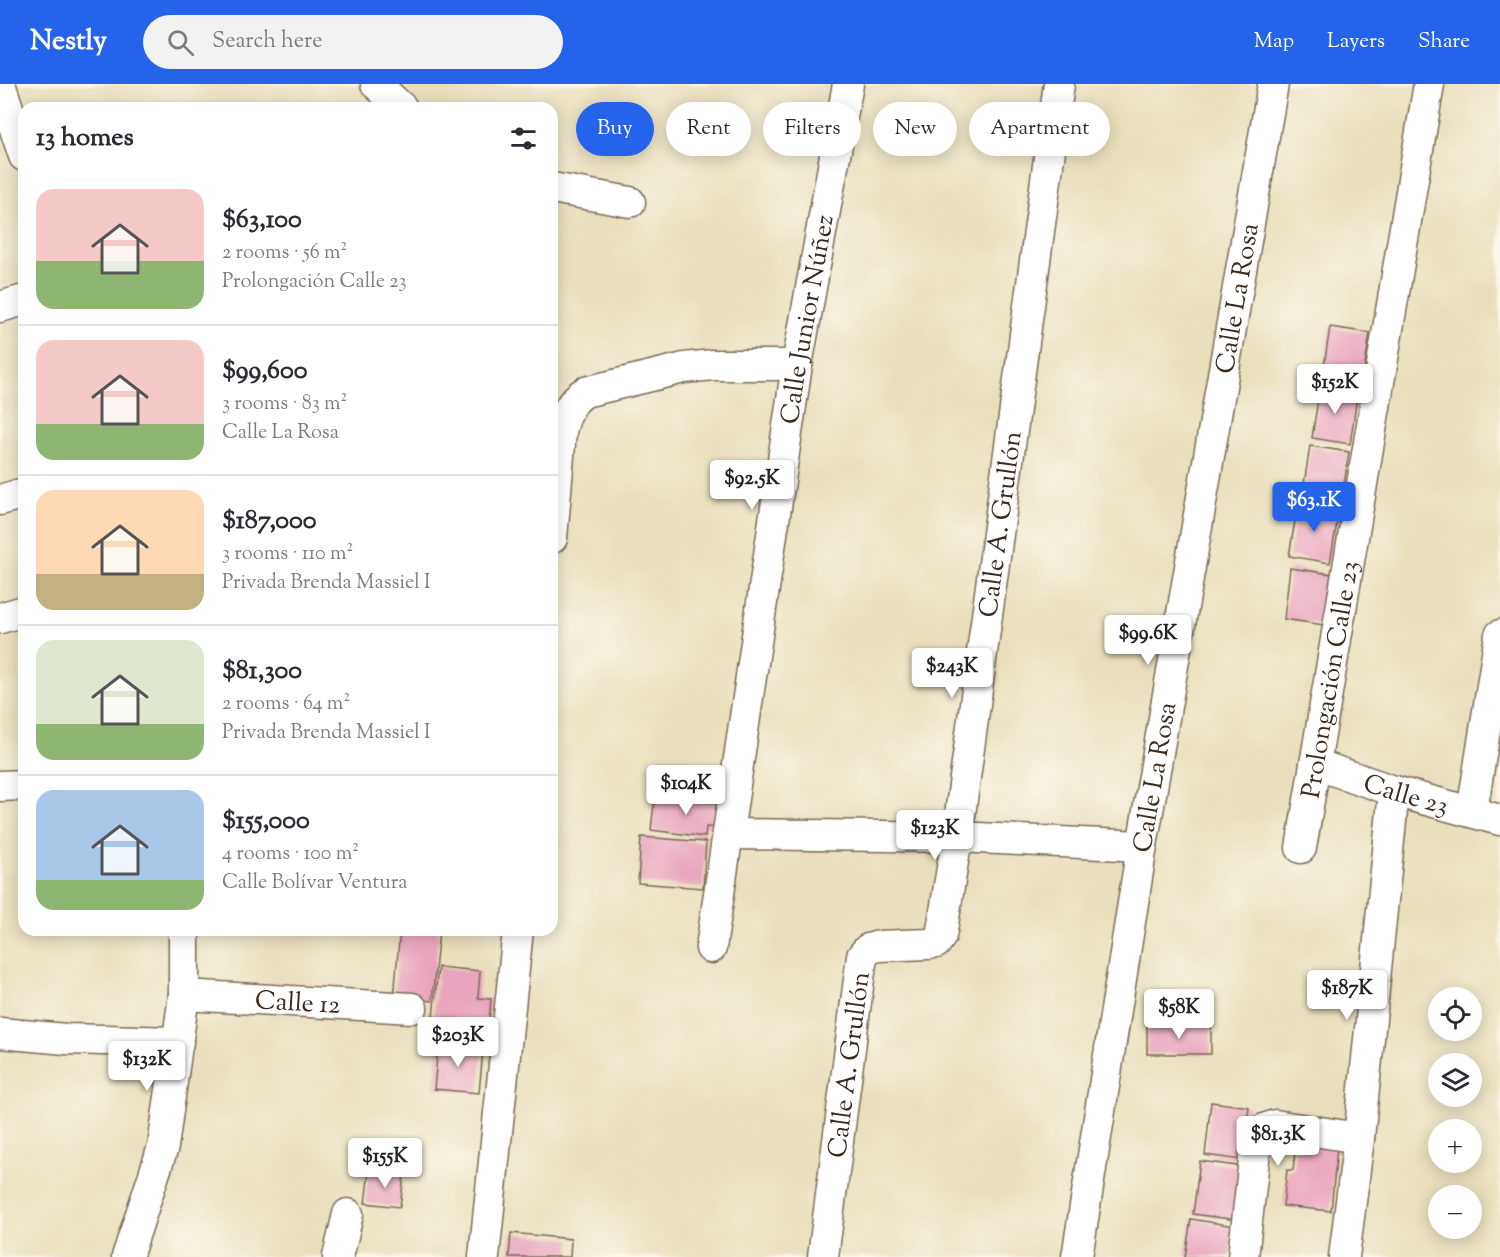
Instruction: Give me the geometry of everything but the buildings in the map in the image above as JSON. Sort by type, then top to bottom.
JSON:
[{"type":"street","points":[[0,84],[18,138]]},
{"type":"street","points":[[376,84],[396,102]]},
{"type":"street","name":"Calle Junior Núñez","points":[[711,948],[797,365],[848,84]]},
{"type":"street","name":"Calle A. Grullón","points":[[823,1257],[862,956],[868,949],[879,946],[936,943],[941,936],[957,837],[1059,84]]},
{"type":"street","name":"Calle La Rosa","points":[[1077,1257],[1142,846],[1273,84]]},
{"type":"street","name":"Prolongación Calle 23","points":[[1301,848],[1429,84]]},
{"type":"street","points":[[558,189],[630,202]]},
{"type":"street","points":[[0,307],[18,302]]},
{"type":"street","points":[[558,467],[564,418],[576,398],[585,392],[684,368],[712,365],[797,365]]},
{"type":"street","points":[[0,500],[18,495]]},
{"type":"street","points":[[0,618],[18,612]]},
{"type":"street","points":[[1472,812],[1500,635]]},
{"type":"street","name":"Calle 23","points":[[1315,764],[1394,791],[1500,820]]},
{"type":"street","points":[[0,786],[18,785]]},
{"type":"street","points":[[1344,1257],[1359,1138],[1394,791]]},
{"type":"street","points":[[728,834],[957,837],[1142,846]]},
{"type":"street","points":[[127,1257],[163,1148],[184,994],[184,936]]},
{"type":"street","points":[[484,1257],[517,936]]},
{"type":"street","name":"Calle 12","points":[[184,994],[412,1008]]},
{"type":"street","points":[[0,1033],[66,1039],[178,1042]]},
{"type":"street","points":[[1243,1257],[1256,1142],[1264,1129],[1275,1125],[1359,1138]]},
{"type":"street","points":[[338,1257],[348,1214]]}]
